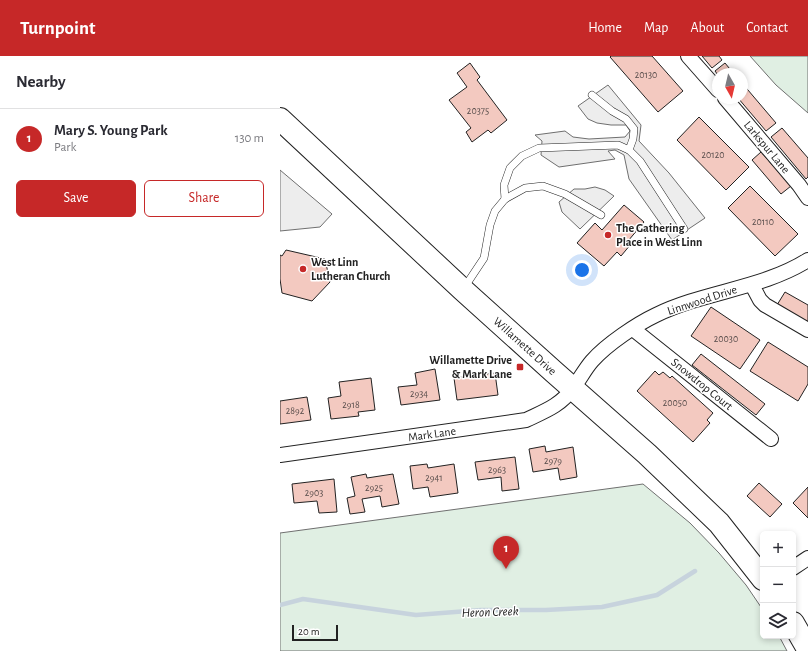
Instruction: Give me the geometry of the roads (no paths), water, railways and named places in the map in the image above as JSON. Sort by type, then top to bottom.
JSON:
[{"type":"main road","name":"Willamette Drive","points":[[280,119],[463,290],[648,454],[719,523],[760,575]]},
{"type":"main road","points":[[796,628],[808,649]]},
{"type":"street","points":[[688,56],[712,83]]},
{"type":"street","name":"Larkspur Lane","points":[[730,104],[799,185],[808,198]]},
{"type":"street","name":"Linnwood Drive","points":[[573,388],[586,368],[606,348],[633,328],[656,315],[694,300],[752,284],[797,267],[808,260]]},
{"type":"street","points":[[752,284],[760,300],[765,305],[808,330]]},
{"type":"street","name":"Snowdrop Court","points":[[633,328],[771,439]]},
{"type":"street","name":"Mark Lane","points":[[280,455],[526,420],[553,407],[573,388]]},
{"type":"street","points":[[794,567],[808,558]]},
{"type":"lane","points":[[592,95],[612,111],[626,119],[634,129],[633,139],[629,150]]},
{"type":"lane","points":[[505,199],[504,185],[510,168],[522,156],[539,148],[618,145],[629,150],[640,161],[684,229]]},
{"type":"lane","points":[[463,290],[484,258],[490,225],[495,211],[505,199],[525,188],[543,186],[566,194],[600,215]]},
{"type":"waterway","name":"Heron Creek","points":[[280,605],[303,599],[416,615],[481,610],[546,610],[602,607],[657,595],[695,571]]},
{"type":"place","name":"The Gathering Place in West Linn","points":[[608,235]]},
{"type":"place","name":"West Linn Lutheran Church","points":[[303,269]]},
{"type":"place","name":"Willamette Drive & Mark Lane","points":[[520,367]]},
{"type":"place","name":"Mary S. Young Park","points":[[506,569]]}]
